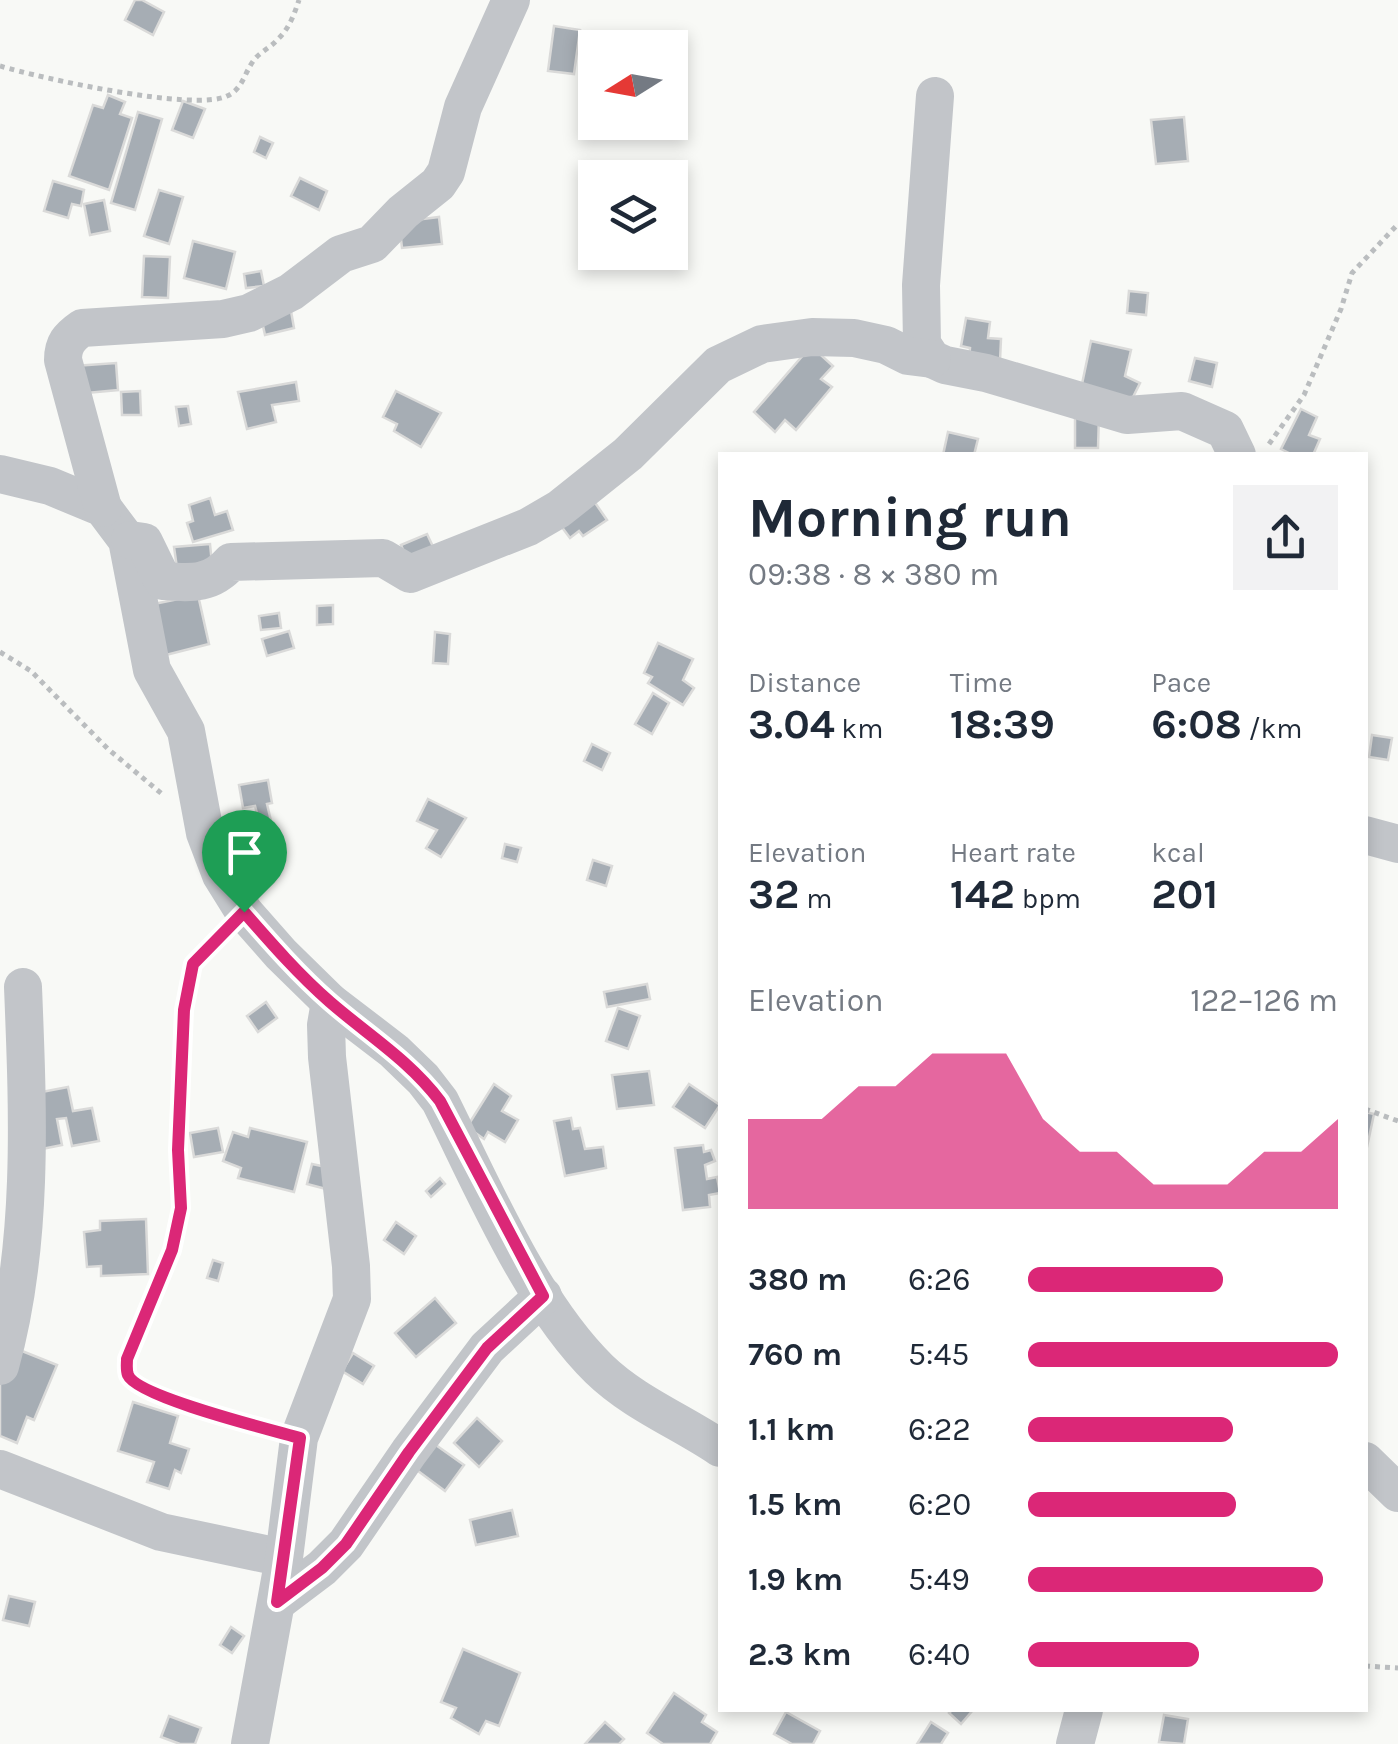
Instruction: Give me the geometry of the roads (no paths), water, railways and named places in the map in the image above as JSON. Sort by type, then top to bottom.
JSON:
[{"type":"street","points":[[511,0],[463,107],[446,172],[438,184],[372,244],[341,254],[291,292],[250,314],[82,328],[63,347],[63,360],[103,508],[128,540],[152,670],[186,731],[204,834],[221,875],[244,912],[330,1002],[394,1052],[440,1101],[543,1296],[576,1343],[628,1394],[718,1447]]},
{"type":"street","points":[[932,359],[922,344],[921,285],[935,96]]},
{"type":"street","points":[[128,540],[144,542],[163,581],[194,584],[218,578],[232,562],[383,558],[410,574],[528,526],[559,509],[628,454],[718,365],[762,344],[812,337],[854,338],[1127,414],[1182,411],[1225,430],[1233,441],[1251,452]]},
{"type":"street","points":[[0,474],[50,486],[103,508]]},
{"type":"street","points":[[1368,836],[1398,844]]},
{"type":"street","points":[[0,1366],[10,1331],[20,1250],[26,1133],[23,987]]},
{"type":"street","points":[[250,1744],[277,1602],[300,1438],[352,1299],[327,1057],[330,1002]]},
{"type":"street","points":[[277,1602],[346,1544],[487,1348],[543,1296]]},
{"type":"street","points":[[1368,1464],[1398,1493]]},
{"type":"street","points":[[0,1469],[162,1532],[284,1558]]},
{"type":"street","points":[[1075,1744],[1083,1712]]}]
